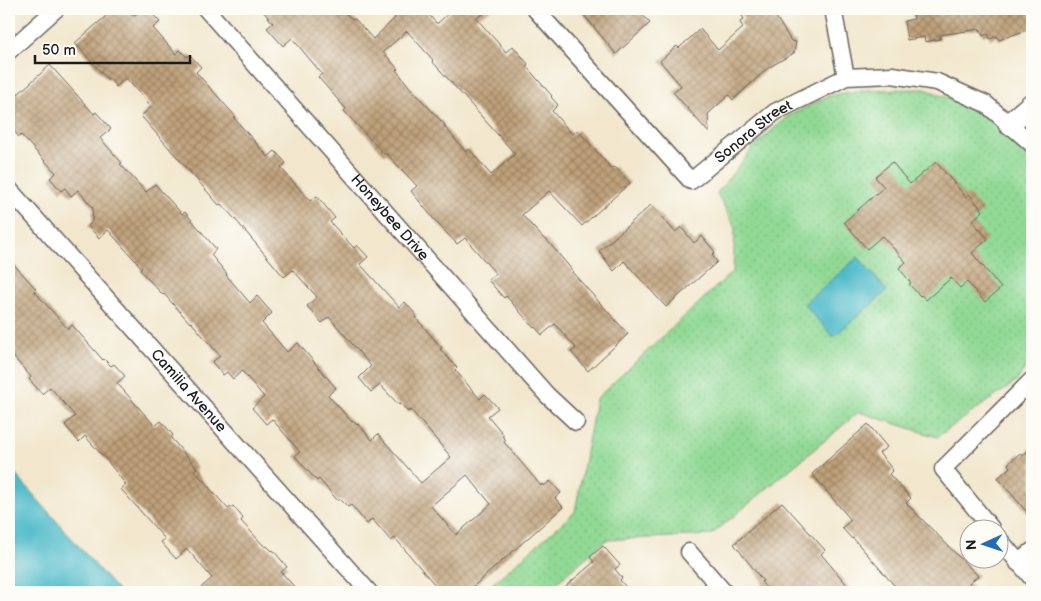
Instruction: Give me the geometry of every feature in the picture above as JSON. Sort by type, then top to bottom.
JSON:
[{"type":"street","points":[[9,51],[56,9]]},
{"type":"street","name":"Honeybee Drive","points":[[206,9],[547,394],[576,422]]},
{"type":"street","name":"Sonora Street","points":[[535,9],[691,181],[775,112],[846,77],[892,75],[937,82],[986,104],[1032,144]]},
{"type":"street","points":[[833,9],[846,77]]},
{"type":"street","points":[[1009,124],[1032,104]]},
{"type":"street","name":"Camilia Avenue","points":[[9,189],[369,592]]},
{"type":"street","points":[[983,518],[943,469],[1032,380]]},
{"type":"street","points":[[1008,550],[1032,578]]},
{"type":"street","points":[[1018,563],[1032,550]]},
{"type":"street","points":[[689,552],[724,592]]},
{"type":"green space","points":[[925,89],[963,104],[1011,132],[1032,163],[1032,356],[1017,381],[937,437],[859,412],[711,535],[606,540],[546,592],[483,592],[575,512],[596,399],[733,271],[735,227],[717,193],[753,148],[785,118],[828,96],[861,90]]},
{"type":"water","points":[[858,257],[887,291],[833,337],[804,304]]},
{"type":"water","points":[[9,467],[119,592],[9,592]]},
{"type":"building","points":[[114,9],[119,9],[123,14],[135,15],[142,9],[148,9],[160,22],[153,28],[176,54],[180,50],[187,57],[190,55],[201,67],[196,72],[268,157],[275,151],[286,163],[281,168],[310,201],[317,196],[335,218],[330,222],[354,248],[357,245],[368,257],[360,264],[399,307],[405,302],[417,316],[415,317],[442,348],[440,349],[457,368],[455,370],[480,399],[485,394],[498,408],[488,416],[504,435],[502,436],[506,440],[504,442],[541,486],[550,481],[561,493],[555,498],[563,507],[467,592],[441,592],[395,538],[391,541],[372,519],[367,524],[351,505],[348,507],[340,499],[338,501],[319,479],[317,481],[295,456],[300,452],[272,419],[266,424],[252,408],[264,397],[242,371],[233,379],[227,372],[223,375],[212,362],[220,356],[191,322],[148,279],[140,270],[142,268],[108,230],[99,238],[88,226],[92,222],[93,208],[78,190],[71,196],[65,188],[61,191],[50,178],[56,173],[21,135],[19,137],[9,125],[9,100],[50,65],[94,114],[96,112],[111,129],[100,138],[122,163],[120,164],[146,192],[155,184],[182,214],[185,212],[216,249],[211,255],[250,303],[257,296],[272,313],[262,323],[287,352],[298,343],[336,388],[328,395],[352,422],[358,424],[372,440],[378,434],[421,483],[451,457],[411,410],[408,412],[401,404],[399,405],[380,385],[371,392],[359,378],[371,366],[329,317],[322,323],[307,306],[317,297],[293,270],[284,277],[235,219],[221,204],[219,205],[141,116],[151,107],[126,78],[116,87],[75,43]],"holes":[[[467,475],[491,504],[456,535],[431,506]]]},
{"type":"building","points":[[261,9],[342,9],[353,20],[355,19],[373,39],[395,18],[388,9],[424,9],[438,23],[453,9],[492,9],[476,18],[506,52],[513,46],[528,64],[526,66],[558,105],[552,111],[572,134],[578,130],[611,168],[615,167],[630,183],[582,226],[549,191],[522,215],[546,239],[572,272],[628,334],[588,371],[571,352],[576,348],[555,324],[542,335],[534,328],[506,296],[504,298],[488,280],[496,274],[465,238],[457,244],[437,223],[411,191],[417,186],[344,111],[346,109],[318,77],[322,74],[292,38],[283,46],[267,28],[273,23]],"holes":[[[407,31],[515,154],[491,175],[469,149],[466,152],[445,125],[413,91],[396,70],[398,69],[383,52]]]},
{"type":"building","points":[[579,9],[637,9],[650,23],[616,54]]},
{"type":"building","points":[[738,9],[771,9],[791,41],[796,42],[794,53],[768,68],[733,100],[729,95],[708,114],[709,133],[673,92],[681,86],[660,61],[677,46],[679,48],[700,29],[718,50],[743,28],[740,22],[744,19]]},
{"type":"building","points":[[912,9],[1032,9],[1032,28],[999,40],[997,36],[990,39],[988,34],[983,36],[980,29],[940,35],[940,39],[925,42],[924,37],[907,40],[904,21],[914,19]]},
{"type":"building","points":[[892,162],[910,184],[936,162],[966,197],[969,194],[983,211],[972,221],[988,239],[972,253],[1001,288],[985,302],[967,282],[960,288],[951,278],[926,300],[909,284],[911,283],[899,268],[906,262],[882,236],[867,249],[844,222],[884,187],[875,177]]},
{"type":"building","points":[[651,205],[675,232],[681,227],[694,243],[702,236],[715,252],[712,255],[717,262],[666,307],[624,261],[614,271],[599,251]]},
{"type":"building","points":[[9,259],[36,289],[34,291],[68,329],[72,325],[103,360],[111,366],[114,364],[125,376],[117,383],[155,426],[161,421],[173,435],[171,438],[197,468],[194,470],[228,509],[233,506],[243,518],[241,521],[265,547],[267,546],[273,550],[287,567],[281,572],[299,592],[196,592],[212,578],[187,549],[176,559],[161,542],[165,539],[121,489],[126,485],[109,463],[85,436],[79,442],[65,425],[75,416],[50,387],[42,394],[29,379],[31,377],[9,352]]},
{"type":"building","points":[[868,424],[887,447],[879,453],[893,470],[889,474],[911,498],[906,503],[958,556],[958,568],[970,568],[978,576],[969,583],[977,592],[900,592],[842,528],[851,520],[812,474]]},
{"type":"building","points":[[1032,448],[1032,518],[998,478],[1010,467],[1008,464],[1020,453],[1022,456]]},
{"type":"building","points":[[782,502],[825,550],[821,554],[853,592],[770,592],[761,582],[763,581],[734,544]]},
{"type":"building","points":[[603,546],[620,565],[615,569],[622,578],[620,580],[630,592],[559,592],[594,562],[590,557]]}]
